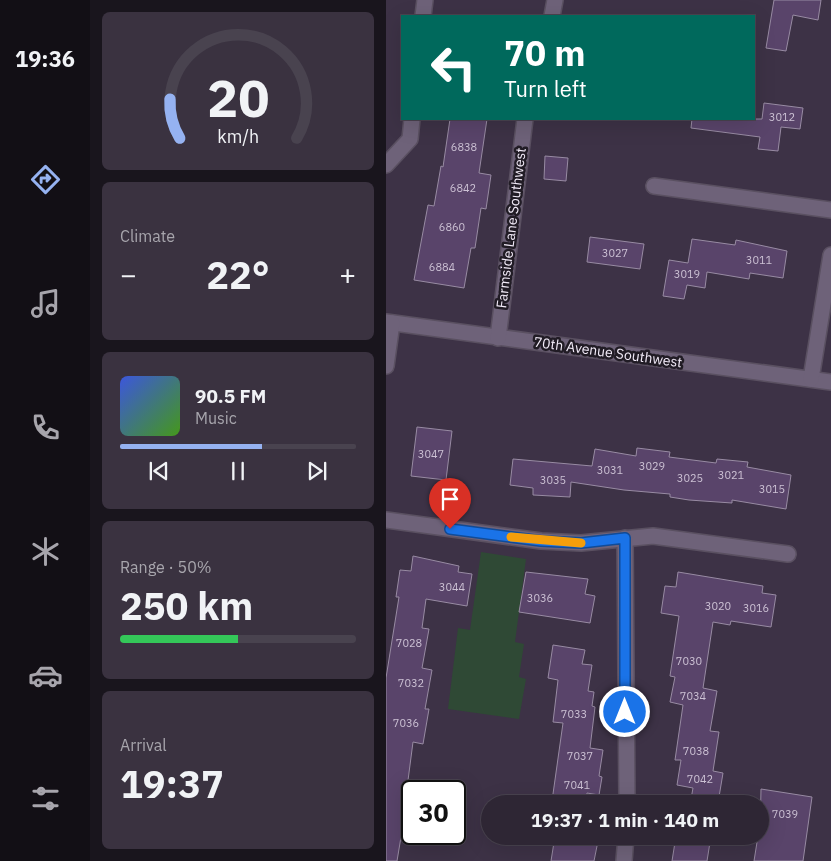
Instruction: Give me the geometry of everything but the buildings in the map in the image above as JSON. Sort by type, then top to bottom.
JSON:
[{"type":"street","points":[[423,15],[425,0]]},
{"type":"street","points":[[552,15],[555,0]]},
{"type":"street","points":[[386,165],[410,139],[412,120]]},
{"type":"street","name":"Farmside Lane Southwest","points":[[498,338],[525,120]]},
{"type":"street","points":[[654,186],[831,210]]},
{"type":"street","points":[[811,379],[831,255]]},
{"type":"street","points":[[386,366],[389,322]]},
{"type":"street","name":"70th Avenue Southwest","points":[[389,322],[831,382]]},
{"type":"street","points":[[386,520],[541,541],[581,543],[653,536],[788,554]]},
{"type":"street","points":[[625,538],[627,795]]},
{"type":"street","points":[[624,861],[625,845]]},
{"type":"green space","points":[[481,552],[526,559],[515,642],[524,644],[519,677],[526,679],[519,719],[448,709],[458,628],[470,630]]},
{"type":"slow traffic","points":[[511,537],[581,543]]},
{"type":"route","points":[[450,529],[541,541],[581,543],[625,538],[625,712]]}]
